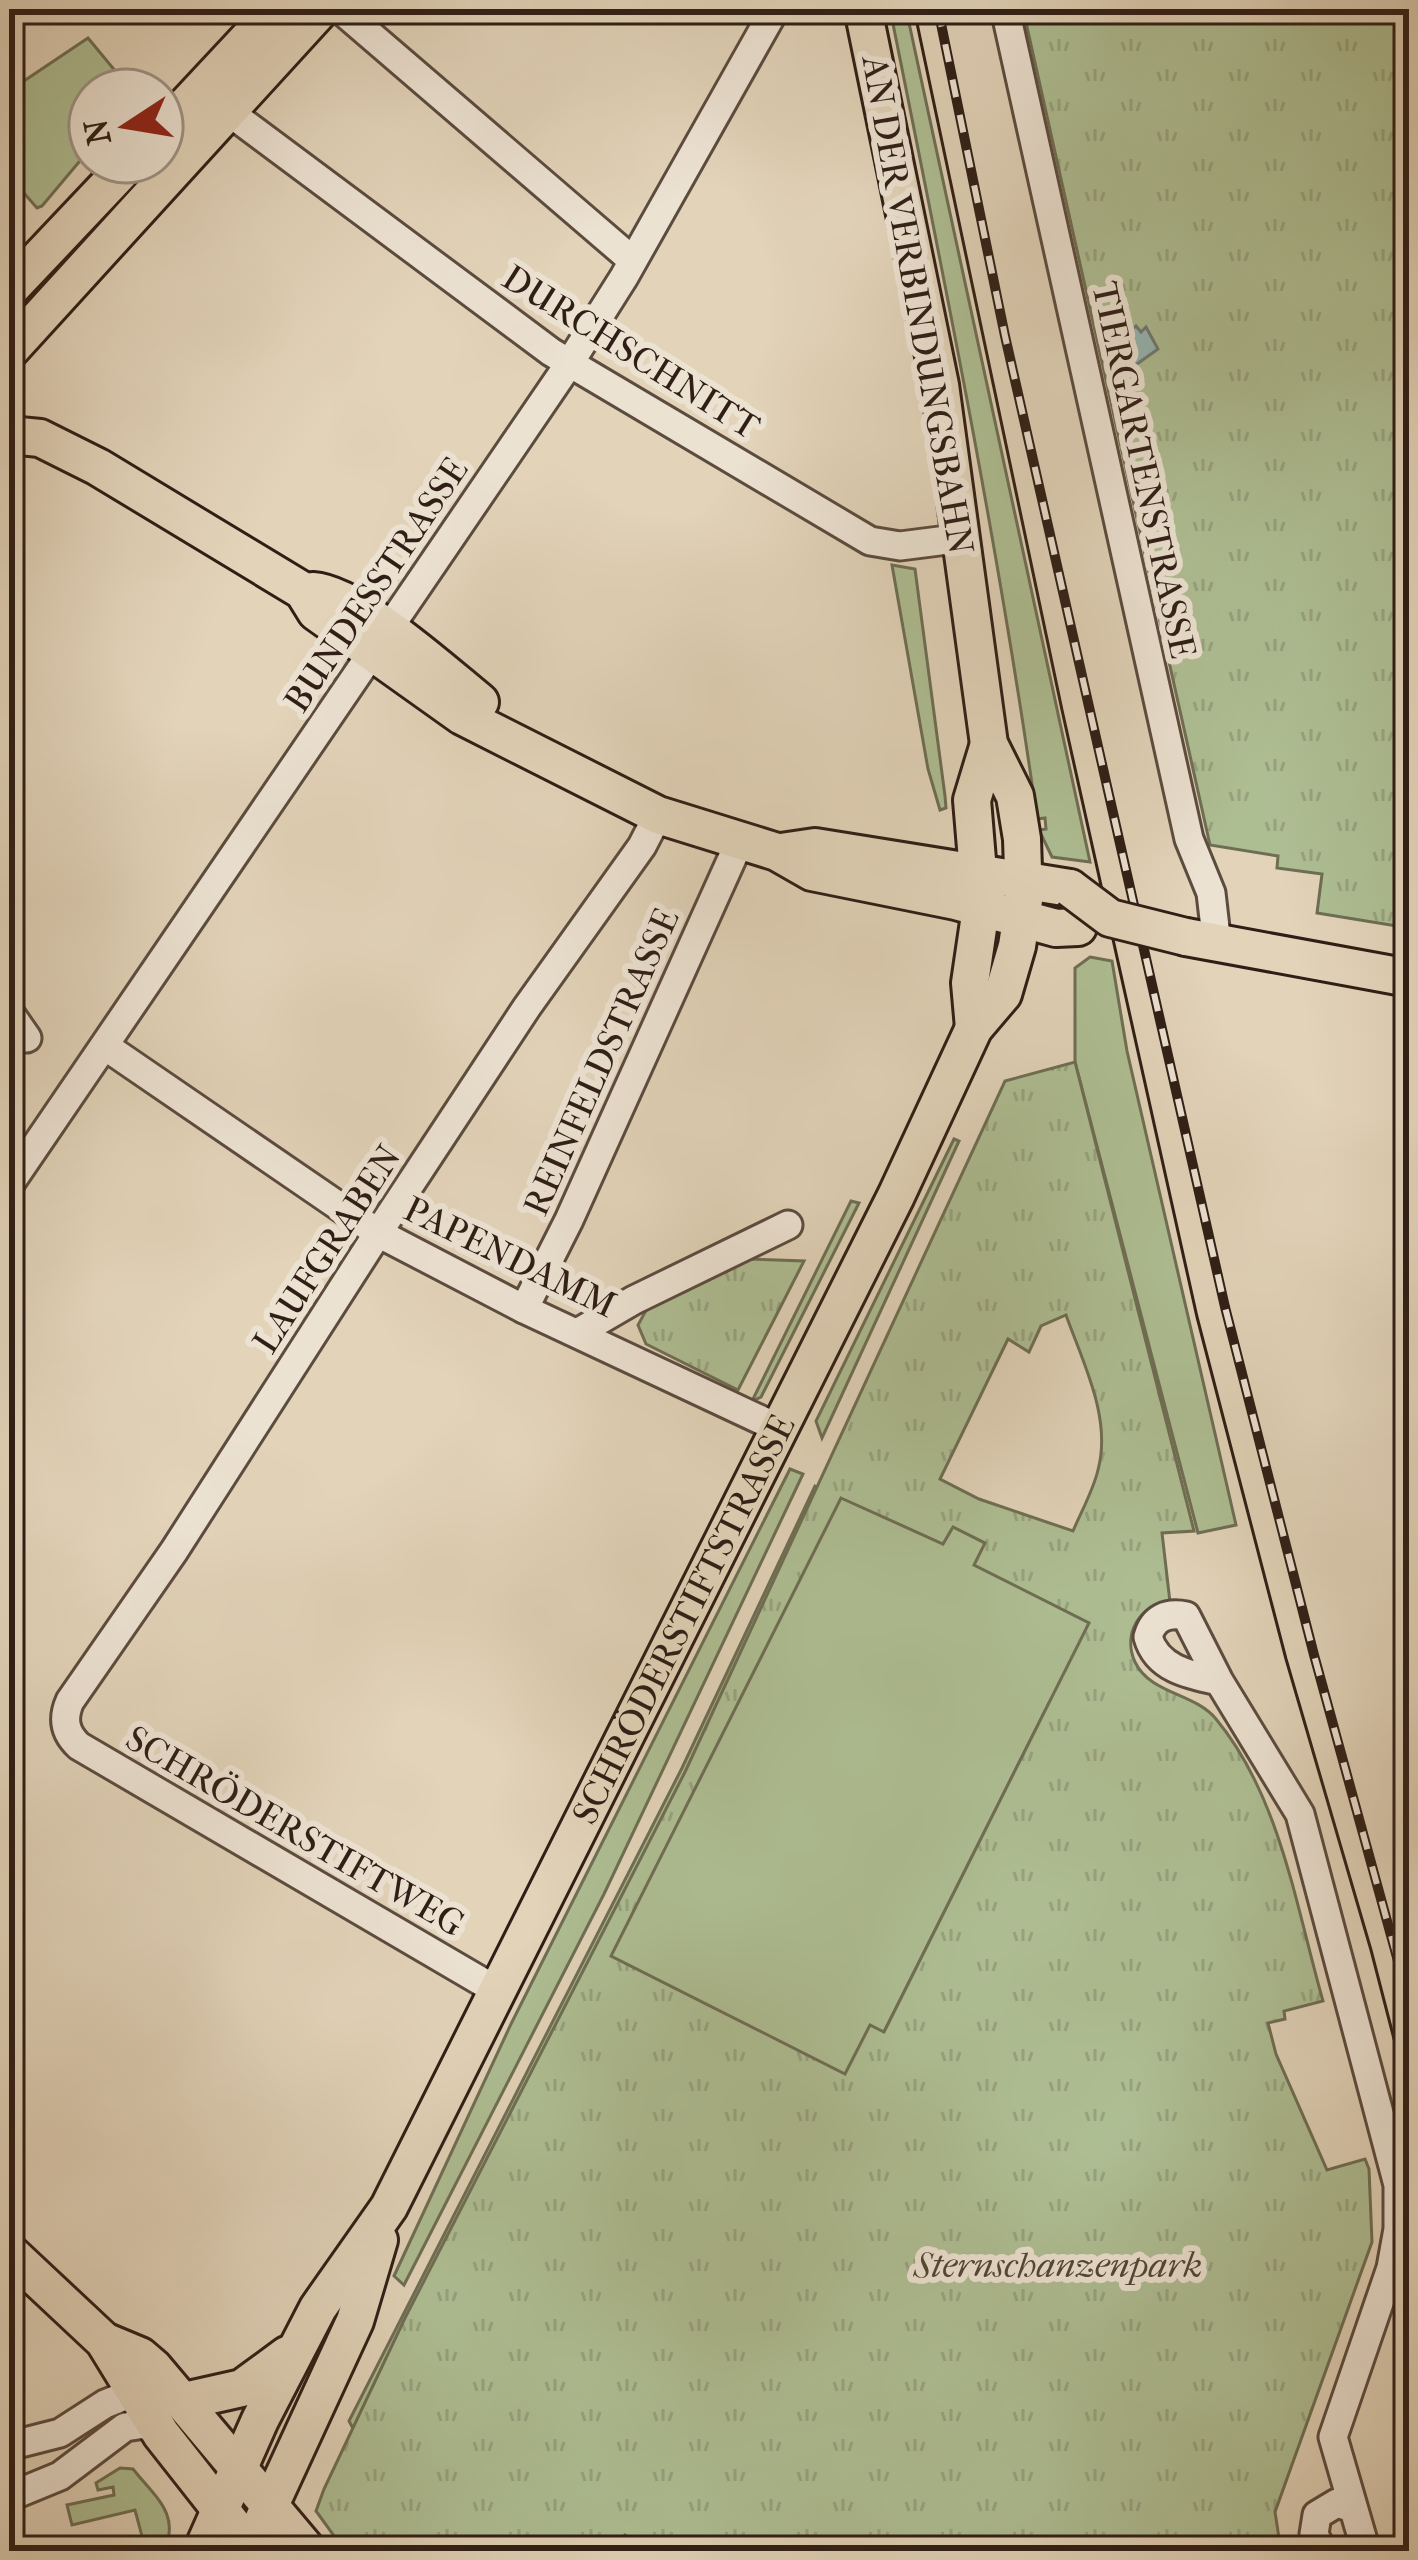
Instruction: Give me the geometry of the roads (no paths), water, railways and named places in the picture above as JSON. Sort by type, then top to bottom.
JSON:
[{"type":"main road","points":[[186,105],[276,9]]},
{"type":"main road","points":[[9,351],[321,9]]},
{"type":"main road","name":"AN DER VERBINDUNGSBAHN","points":[[863,9],[940,385],[989,744],[1015,796],[1024,880],[1022,919]]},
{"type":"main road","points":[[9,290],[107,186]]},
{"type":"main road","points":[[9,409],[25,437],[130,485],[303,591],[328,592],[380,642],[548,757],[658,815],[777,852],[812,872],[980,890],[1024,880],[1070,888],[1094,923]]},
{"type":"main road","name":"AN DER VERBINDUNGSBAHN","points":[[980,890],[972,800],[989,744]]},
{"type":"main road","points":[[980,890],[1022,919],[1069,930],[1094,923],[1409,978]]},
{"type":"main road","name":"SCHRÖDERSTIFTSTRASSE","points":[[974,1028],[970,983],[980,890]]},
{"type":"main road","name":"SCHRÖDERSTIFTSTRASSE","points":[[202,2551],[239,2465],[318,2308],[388,2207],[896,1196],[974,1028],[1003,994],[1022,919]]},
{"type":"main road","name":"SCHRÖDERSTIFTSTRASSE","points":[[251,2550],[355,2321],[388,2207]]},
{"type":"main road","points":[[9,2252],[104,2342],[161,2434],[251,2550]]},
{"type":"main road","points":[[104,2342],[140,2356],[178,2394],[308,2551]]},
{"type":"main road","points":[[178,2394],[242,2388],[272,2370],[299,2344]]},
{"type":"street","points":[[340,9],[632,260]]},
{"type":"street","name":"BUNDESSTRASSE","points":[[9,1185],[569,364],[775,9]]},
{"type":"street","name":"TIERGARTENSTRASSE","points":[[1005,9],[1191,850],[1211,892],[1201,941]]},
{"type":"street","name":"DURCHSCHNITT","points":[[230,112],[569,364],[870,541],[900,546],[963,538]]},
{"type":"street","name":"LAUFGRABEN","points":[[65,1726],[70,1701],[174,1552],[527,1007],[613,889],[658,815]]},
{"type":"street","name":"REINFELDSTRASSE","points":[[524,1309],[739,843]]},
{"type":"street","points":[[9,1012],[27,1037]]},
{"type":"street","name":"PAPENDAMM","points":[[105,1046],[379,1233],[524,1309],[778,1428]]},
{"type":"street","points":[[579,1332],[788,1225]]},
{"type":"street","points":[[1219,1681],[1300,1814],[1398,2185],[1398,2229],[1391,2268],[1333,2437],[1366,2551]]},
{"type":"street","name":"SCHRÖDERSTIFTWEG","points":[[65,1726],[80,1746],[496,1990]]},
{"type":"street","points":[[9,2446],[68,2430],[149,2385],[178,2394]]},
{"type":"street","points":[[9,2498],[60,2476],[125,2427],[145,2424],[161,2434]]},
{"type":"street","points":[[1322,2551],[1314,2534],[1317,2515],[1337,2503],[1350,2506]]},
{"type":"water","points":[[1136,326],[1141,332],[1146,327],[1158,349],[1130,369],[1119,358],[1126,350],[1116,345]]},
{"type":"tram line","points":[[914,9],[1197,1317],[1286,1659],[1409,2097]]},
{"type":"railway","points":[[938,9],[1005,336],[1225,1307],[1409,2001]]},
{"type":"park label","name":"Sternschanzenpark","points":[[1058,2265]]}]
